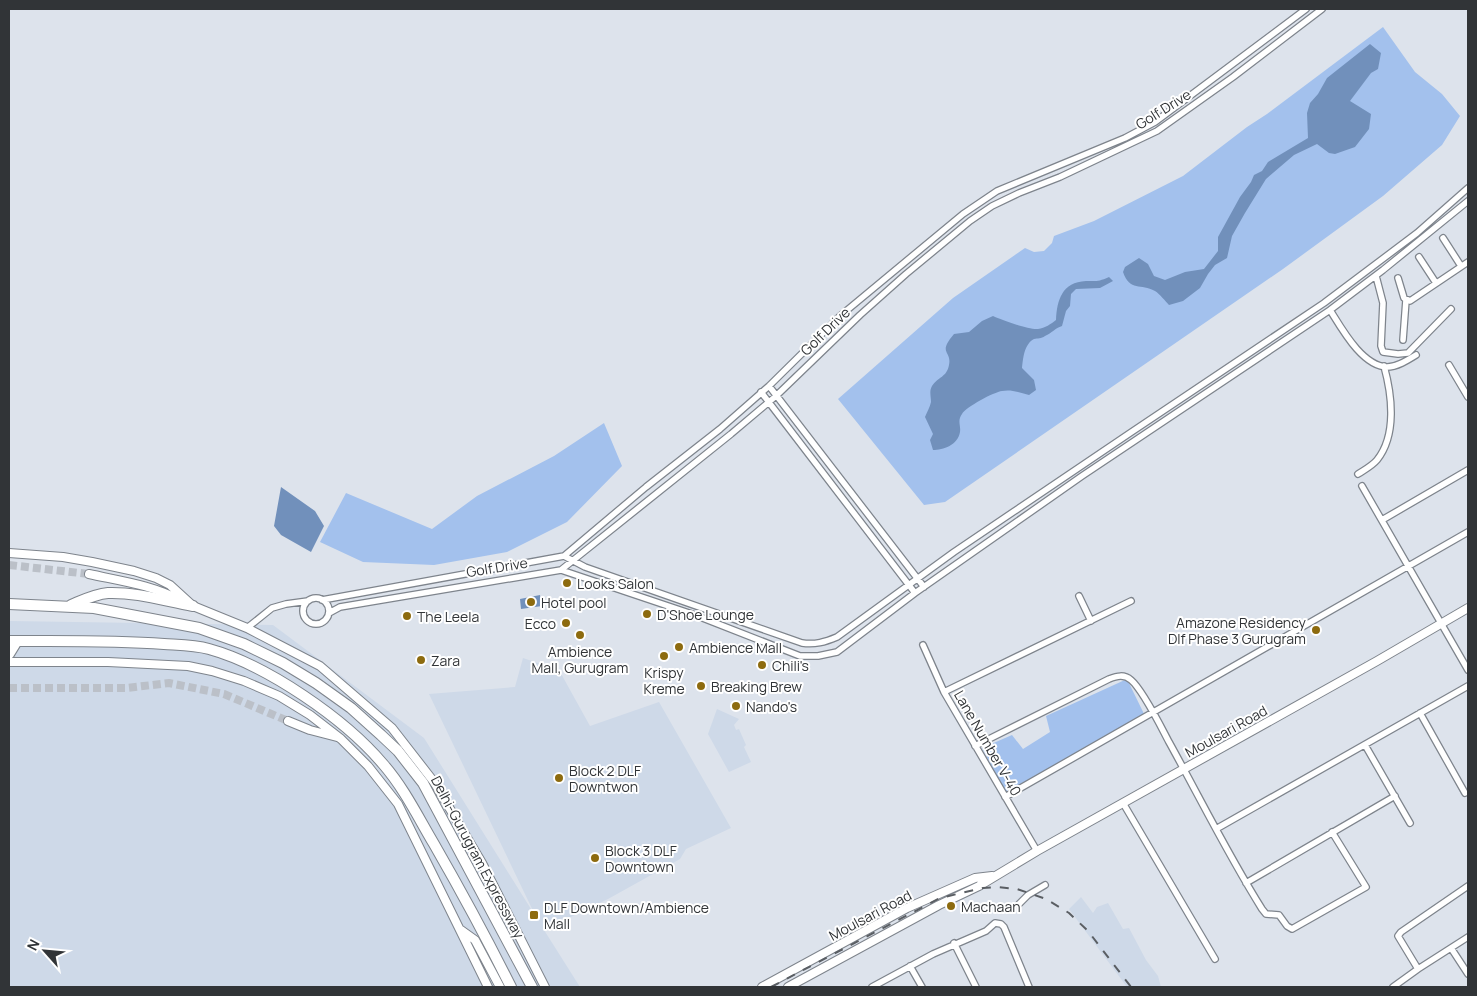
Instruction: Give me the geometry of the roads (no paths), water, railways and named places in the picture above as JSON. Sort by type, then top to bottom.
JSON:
[{"type":"highway","points":[[68,606],[91,596],[107,593],[133,595],[193,606]]},
{"type":"highway","name":"Delhi-Gurugram Expressway","points":[[9,604],[94,608],[199,628],[244,644],[283,663],[316,683],[351,708],[398,752],[423,783],[532,987]]},
{"type":"highway","points":[[9,654],[13,641],[120,640],[209,649],[251,666],[288,686],[328,713],[357,737],[383,764],[404,792],[476,918],[511,987]]},
{"type":"main road","points":[[9,553],[63,557],[134,571],[170,585],[193,606]]},
{"type":"main road","points":[[89,574],[166,592],[193,606],[247,628],[320,666],[392,728],[405,742],[434,782],[482,863],[545,987]]},
{"type":"main road","name":"Moulsari Road","points":[[788,987],[939,905],[978,886],[994,875],[1468,608]]},
{"type":"main road","points":[[9,662],[164,664],[212,671],[244,681],[279,696],[310,715],[341,739],[368,766],[398,804],[488,987]]},
{"type":"main road","points":[[288,721],[341,739]]},
{"type":"main road","name":"Moulsari Road","points":[[762,987],[906,908],[975,878],[994,875]]},
{"type":"main road","points":[[459,928],[475,940],[500,987]]},
{"type":"street","name":"Golf Drive","points":[[322,600],[564,556],[769,386],[840,316],[963,214],[997,191],[1125,138],[1155,122],[1306,9]]},
{"type":"street","name":"Golf Drive","points":[[328,612],[340,607],[561,570],[700,460],[769,402],[879,297],[970,221],[999,203],[1060,177],[1157,131],[1233,77],[1322,9]]},
{"type":"street","points":[[1055,168],[1060,177]]},
{"type":"street","points":[[564,556],[585,567],[802,643],[822,643],[837,637],[917,578],[997,523],[1130,432],[1287,329],[1378,263],[1468,188]]},
{"type":"street","points":[[561,570],[804,656],[818,656],[837,652],[915,593],[1003,531],[1330,310],[1384,270],[1468,201]]},
{"type":"street","points":[[1443,238],[1461,266]]},
{"type":"street","points":[[1419,256],[1436,283]]},
{"type":"street","points":[[1406,300],[1411,300],[1468,262]]},
{"type":"street","points":[[1378,263],[1384,270]]},
{"type":"street","points":[[1376,276],[1383,303],[1381,346],[1384,352],[1408,353],[1451,309]]},
{"type":"street","points":[[1398,278],[1406,300],[1402,340]]},
{"type":"street","points":[[1330,310],[1352,344],[1375,363],[1387,367],[1399,364],[1416,355]]},
{"type":"street","points":[[1449,365],[1468,397]]},
{"type":"street","points":[[1358,474],[1376,462],[1389,439],[1389,384],[1384,366]]},
{"type":"street","points":[[769,386],[924,587]]},
{"type":"street","points":[[761,392],[915,593]]},
{"type":"street","points":[[1130,432],[1135,440]]},
{"type":"street","points":[[694,450],[700,460]]},
{"type":"street","points":[[1382,520],[1468,470]]},
{"type":"street","points":[[1362,486],[1468,670]]},
{"type":"street","points":[[997,523],[1003,531]]},
{"type":"street","points":[[1005,797],[1468,532]]},
{"type":"street","points":[[1079,596],[1091,621]]},
{"type":"street","points":[[247,628],[272,608],[315,598],[326,603],[328,612],[325,620],[318,624],[310,623],[305,618],[303,610],[308,600]]},
{"type":"street","points":[[944,692],[1131,602]]},
{"type":"street","name":"Lane Number V-40","points":[[923,645],[944,692],[1037,851]]},
{"type":"street","points":[[975,746],[1116,676],[1124,676],[1130,679],[1137,686],[1153,712],[1216,829],[1264,912],[1279,915],[1287,926],[1292,929],[1366,887],[1332,832]]},
{"type":"street","points":[[1216,829],[1468,686]]},
{"type":"street","points":[[1420,713],[1465,793]]},
{"type":"street","points":[[1365,746],[1410,822]]},
{"type":"street","points":[[1246,883],[1395,796]]},
{"type":"street","points":[[1122,803],[1215,959]]},
{"type":"street","points":[[1019,904],[1028,895],[1045,885]]},
{"type":"street","points":[[1418,970],[1398,938],[1399,933],[1468,886]]},
{"type":"street","points":[[872,987],[954,943],[986,930],[992,923],[1001,924],[1029,987]]},
{"type":"street","points":[[1393,987],[1468,937]]},
{"type":"street","points":[[954,943],[976,987]]},
{"type":"street","points":[[1451,948],[1468,974]]},
{"type":"street","points":[[910,966],[922,987]]},
{"type":"tunnel","points":[[9,565],[89,574]]},
{"type":"tunnel","points":[[9,688],[127,688],[169,683],[224,694],[288,721]]},
{"type":"railway","points":[[771,987],[940,898],[983,888],[997,887],[1017,889],[1046,899],[1069,913],[1088,931],[1131,987]]},
{"type":"place","name":"Looks Salon","points":[[567,583]]},
{"type":"place","name":"Hotel pool","points":[[531,602]]},
{"type":"place","name":"D'Shoe Lounge","points":[[647,614]]},
{"type":"place","name":"The Leela","points":[[407,616]]},
{"type":"place","name":"Ecco","points":[[566,623]]},
{"type":"place","name":"Amazone Residency Dlf Phase 3 Gurugram","points":[[1316,630]]},
{"type":"place","name":"Ambience Mall, Gurugram","points":[[580,635]]},
{"type":"place","name":"Ambience Mall","points":[[679,647]]},
{"type":"place","name":"Krispy Kreme","points":[[664,656]]},
{"type":"place","name":"Zara","points":[[421,660]]},
{"type":"place","name":"Chili's","points":[[762,665]]},
{"type":"place","name":"Breaking Brew","points":[[701,686]]},
{"type":"place","name":"Nando's","points":[[736,706]]},
{"type":"place","name":"Block 2 DLF Downtwon","points":[[559,778]]},
{"type":"place","name":"Block 3 DLF Downtown","points":[[595,858]]},
{"type":"place","name":"Machaan","points":[[951,906]]},
{"type":"place","name":"DLF Downtown/Ambience Mall","points":[[534,915]]}]
